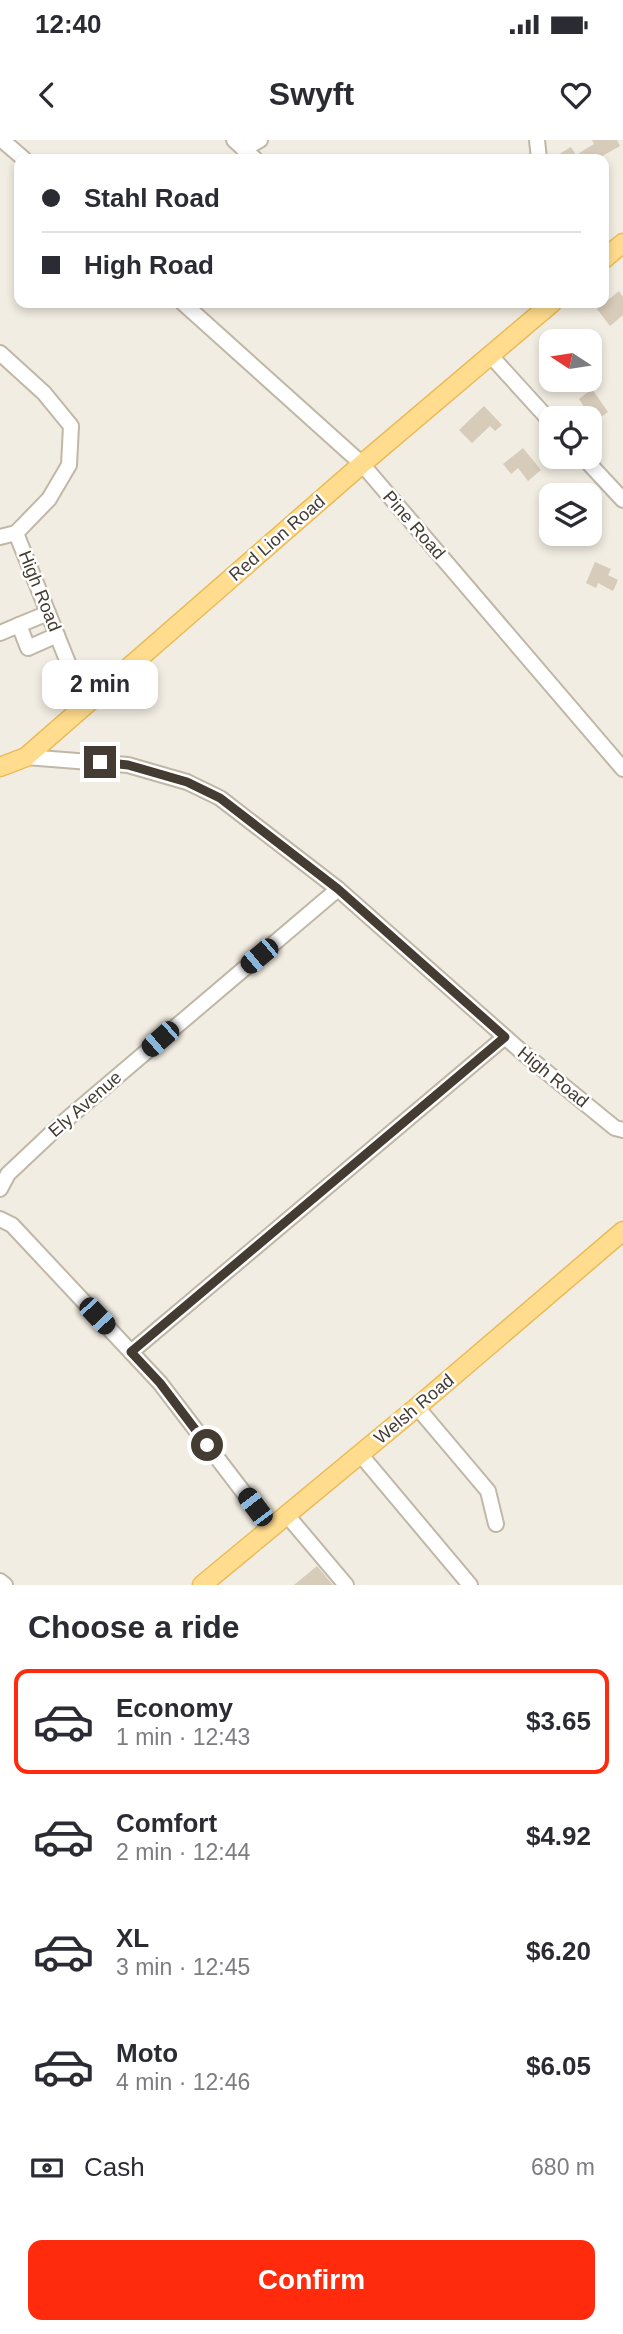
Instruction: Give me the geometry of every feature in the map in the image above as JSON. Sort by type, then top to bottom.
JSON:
[{"type":"main road","points":[[609,255],[623,244]]},
{"type":"main road","name":"Red Lion Road","points":[[0,767],[26,757],[362,464],[546,308]]},
{"type":"main road","name":"Welsh Road","points":[[202,1585],[417,1407],[623,1231]]},
{"type":"street","points":[[2,140],[18,154]]},
{"type":"street","points":[[244,150],[260,140]]},
{"type":"street","name":"Pine Road","points":[[189,308],[362,464],[623,769]]},
{"type":"street","name":"High Road","points":[[0,353],[44,393],[71,426],[69,465],[49,499],[16,533],[85,705]]},
{"type":"street","points":[[490,355],[539,409]]},
{"type":"street","points":[[594,469],[623,500]]},
{"type":"street","points":[[0,537],[16,533]]},
{"type":"street","points":[[0,633],[48,612]]},
{"type":"street","points":[[19,625],[28,648],[57,635]]},
{"type":"street","name":"High Road","points":[[26,757],[128,765],[187,782],[220,798],[338,889],[505,1037],[615,1128],[623,1130]]},
{"type":"street","name":"Ely Avenue","points":[[0,1189],[8,1174],[60,1125],[338,889]]},
{"type":"street","points":[[131,1352],[505,1037]]},
{"type":"street","points":[[0,1219],[12,1225],[160,1383],[270,1527]]},
{"type":"street","points":[[417,1407],[488,1491],[496,1524]]},
{"type":"street","points":[[360,1454],[470,1585]]},
{"type":"street","points":[[286,1514],[346,1585]]},
{"type":"street","points":[[0,1581],[5,1585]]},
{"type":"building","points":[[592,140],[617,140],[620,146],[606,154],[578,154],[594,144]]},
{"type":"building","points":[[571,147],[575,154],[559,154]]},
{"type":"building","points":[[619,291],[623,297],[623,315],[610,326],[597,309],[609,308],[609,299]]},
{"type":"building","points":[[588,392],[594,392],[608,412],[602,416],[602,406],[584,406],[579,399]]},
{"type":"building","points":[[484,406],[502,425],[495,431],[490,426],[472,443],[459,430]]},
{"type":"building","points":[[523,448],[541,470],[528,481],[518,468],[511,474],[503,464]]},
{"type":"building","points":[[595,562],[611,569],[608,575],[618,580],[613,591],[598,583],[596,588],[586,583]]},
{"type":"building","points":[[317,1566],[333,1585],[294,1585]]},
{"type":"route","points":[[100,762],[128,765],[187,782],[220,798],[338,889],[505,1037],[131,1352],[160,1383],[207,1445]]}]
